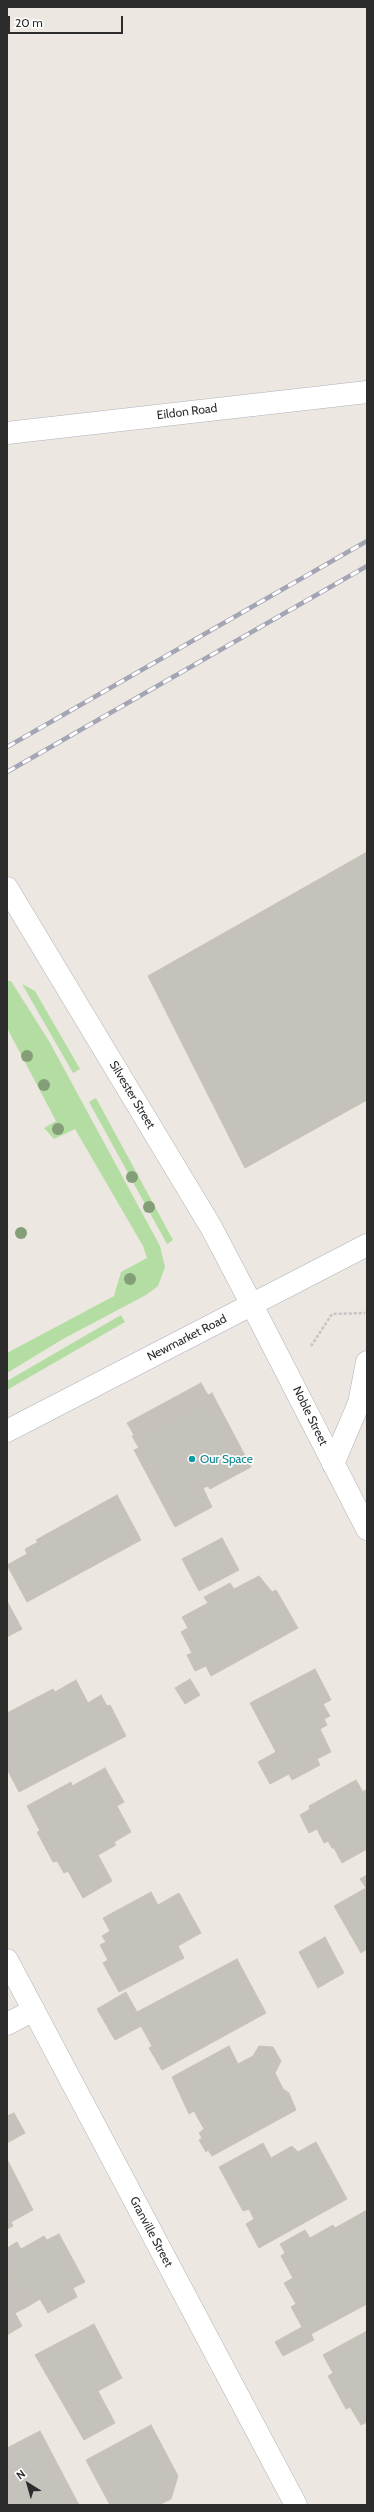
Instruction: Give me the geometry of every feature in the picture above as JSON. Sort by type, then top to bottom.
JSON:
[{"type":"street","name":"Eildon Road","points":[[7,434],[367,392]]},
{"type":"street","name":"Silvester Street","points":[[7,888],[211,1227],[252,1304]]},
{"type":"street","name":"Newmarket Road","points":[[7,1431],[367,1245]]},
{"type":"street","name":"Noble Street","points":[[252,1304],[367,1529]]},
{"type":"street","points":[[333,1464],[359,1403],[367,1362]]},
{"type":"street","name":"Granville Street","points":[[7,1960],[296,2505]]},
{"type":"street","points":[[7,2024],[34,2010]]},
{"type":"path","points":[[311,1346],[332,1314],[365,1313]]},
{"type":"green space","points":[[7,981],[11,981],[49,1041],[160,1246],[165,1267],[158,1286],[146,1295],[63,1339],[7,1373],[7,1353],[114,1296],[121,1272],[147,1258],[143,1246],[75,1129],[54,1139],[44,1128],[56,1121],[7,1028]]},
{"type":"green space","points":[[22,984],[35,991],[80,1069],[73,1073]]},
{"type":"green space","points":[[96,1098],[173,1240],[167,1244],[89,1102]]},
{"type":"green space","points":[[121,1315],[125,1322],[7,1390],[7,1381]]},
{"type":"building","points":[[367,852],[367,1100],[245,1168],[148,976]]},
{"type":"building","points":[[201,1383],[208,1395],[134,1435],[127,1423]]},
{"type":"building","name":"Our Space","points":[[212,1393],[251,1467],[210,1489],[208,1486],[203,1488],[212,1507],[175,1527],[134,1450],[139,1448],[132,1436]]},
{"type":"building","points":[[117,1495],[141,1540],[27,1602],[7,1565],[27,1554],[25,1549],[38,1542],[36,1540]]},
{"type":"building","points":[[222,1538],[239,1570],[199,1591],[182,1559]]},
{"type":"building","points":[[259,1576],[272,1592],[276,1590],[298,1628],[211,1676],[206,1666],[195,1671],[187,1655],[192,1653],[181,1632],[188,1628],[182,1617],[208,1603],[204,1597],[230,1583],[234,1589]]},
{"type":"building","points":[[7,1601],[22,1629],[7,1637]]},
{"type":"building","points":[[315,1669],[331,1700],[323,1704],[330,1716],[324,1719],[327,1725],[320,1729],[331,1752],[317,1759],[320,1765],[292,1780],[289,1774],[270,1784],[258,1762],[276,1752],[250,1703]]},
{"type":"building","points":[[190,1679],[200,1695],[185,1704],[175,1688]]},
{"type":"building","points":[[76,1680],[88,1703],[101,1695],[107,1706],[110,1705],[126,1736],[19,1792],[7,1769],[7,1713],[53,1689],[55,1692]]},
{"type":"building","points":[[105,1768],[124,1802],[117,1806],[131,1832],[114,1842],[116,1845],[98,1855],[112,1881],[83,1898],[68,1871],[64,1873],[57,1861],[53,1862],[37,1832],[40,1831],[27,1806],[71,1782],[72,1786]]},
{"type":"building","points":[[356,1780],[363,1792],[367,1789],[367,1849],[342,1863],[334,1848],[332,1848],[328,1841],[324,1843],[317,1829],[309,1833],[300,1815],[310,1809],[309,1806]]},
{"type":"building","points":[[367,1875],[367,1949],[361,1953],[334,1906],[366,1888],[360,1879]]},
{"type":"building","points":[[151,1892],[158,1905],[179,1893],[201,1933],[178,1946],[184,1958],[119,1992],[103,1963],[108,1960],[100,1945],[106,1942],[102,1936],[110,1931],[103,1918]]},
{"type":"building","points":[[325,1937],[344,1973],[318,1988],[299,1952]]},
{"type":"building","points":[[237,1959],[266,2013],[162,2070],[149,2048],[152,2046],[141,2026],[115,2040],[97,2009],[126,1992],[137,2012]]},
{"type":"building","points":[[229,2046],[238,2064],[253,2056],[259,2046],[273,2047],[281,2061],[275,2073],[283,2089],[289,2093],[296,2110],[212,2156],[208,2150],[206,2152],[199,2140],[202,2138],[199,2133],[204,2129],[194,2111],[189,2114],[172,2077]]},
{"type":"building","points":[[14,2113],[25,2133],[7,2143],[7,2116]]},
{"type":"building","points":[[316,2142],[347,2199],[259,2248],[246,2224],[254,2219],[249,2209],[243,2211],[219,2167],[263,2143],[271,2158],[292,2146],[298,2152]]},
{"type":"building","points":[[7,2159],[33,2210],[11,2222],[13,2226],[7,2229]]},
{"type":"building","points":[[367,2210],[367,2304],[311,2334],[314,2340],[283,2356],[275,2342],[302,2327],[291,2307],[296,2304],[284,2283],[293,2278],[281,2256],[285,2253],[280,2244],[305,2230],[310,2238],[333,2225],[335,2228]]},
{"type":"building","points":[[59,2234],[85,2282],[73,2288],[77,2297],[48,2313],[40,2299],[27,2307],[7,2270],[7,2248],[17,2242],[21,2249],[44,2236],[47,2240]]},
{"type":"building","points":[[7,2270],[27,2307],[15,2313],[22,2326],[7,2335]]},
{"type":"building","points":[[94,2324],[122,2378],[98,2391],[115,2423],[84,2440],[35,2355]]},
{"type":"building","points":[[367,2331],[367,2422],[361,2425],[350,2407],[346,2409],[328,2376],[333,2373],[323,2355]]},
{"type":"building","points":[[151,2425],[178,2476],[171,2499],[159,2505],[110,2505],[86,2460]]},
{"type":"building","points":[[40,2431],[79,2505],[7,2505],[7,2448]]},
{"type":"railway","points":[[7,747],[367,541]]},
{"type":"railway","points":[[7,772],[367,566]]},
{"type":"place","name":"Our Space","points":[[192,1459]]}]
